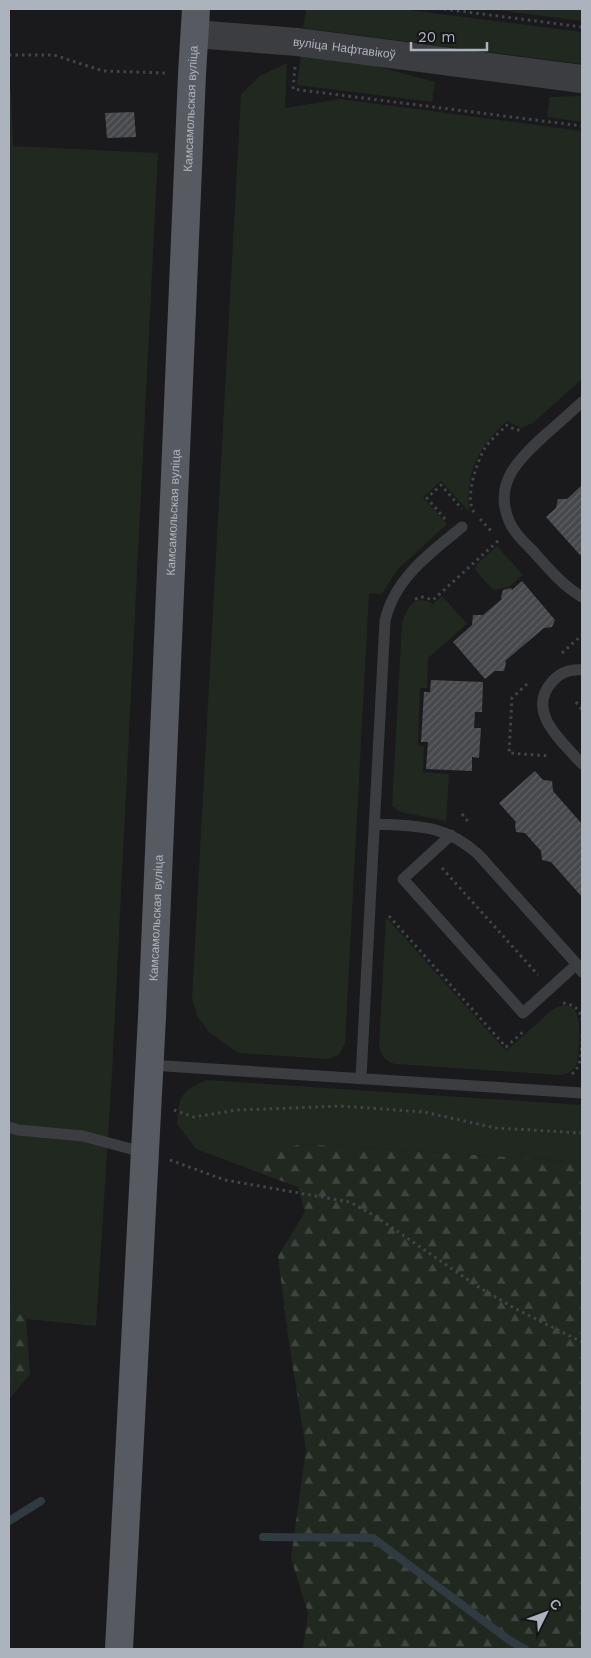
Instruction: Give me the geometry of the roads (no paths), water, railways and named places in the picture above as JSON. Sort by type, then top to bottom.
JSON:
[{"type":"main road","name":"Камсамольская вуліца","points":[[119,1649],[146,1153],[192,74],[196,21]]},
{"type":"street","name":"вуліца Нафтавікоў","points":[[196,21],[288,41],[582,79]]},
{"type":"lane","points":[[582,402],[523,455],[507,480],[504,495],[508,517],[519,536],[560,581],[582,597]]},
{"type":"lane","points":[[360,1078],[384,629],[387,613],[393,598],[406,578],[459,529]]},
{"type":"lane","points":[[582,670],[564,672],[554,679],[545,693],[543,710],[552,730],[582,764]]},
{"type":"lane","points":[[374,824],[426,828],[452,835],[462,841],[478,854],[579,968],[550,988],[523,1013],[403,879],[452,835]]},
{"type":"lane","points":[[149,1077],[360,1078],[582,1093]]},
{"type":"lane","points":[[9,1127],[18,1130],[83,1136],[146,1153]]},
{"type":"waterway","points":[[9,1521],[41,1501]]},
{"type":"waterway","points":[[263,1537],[373,1538],[509,1640],[525,1649]]}]
